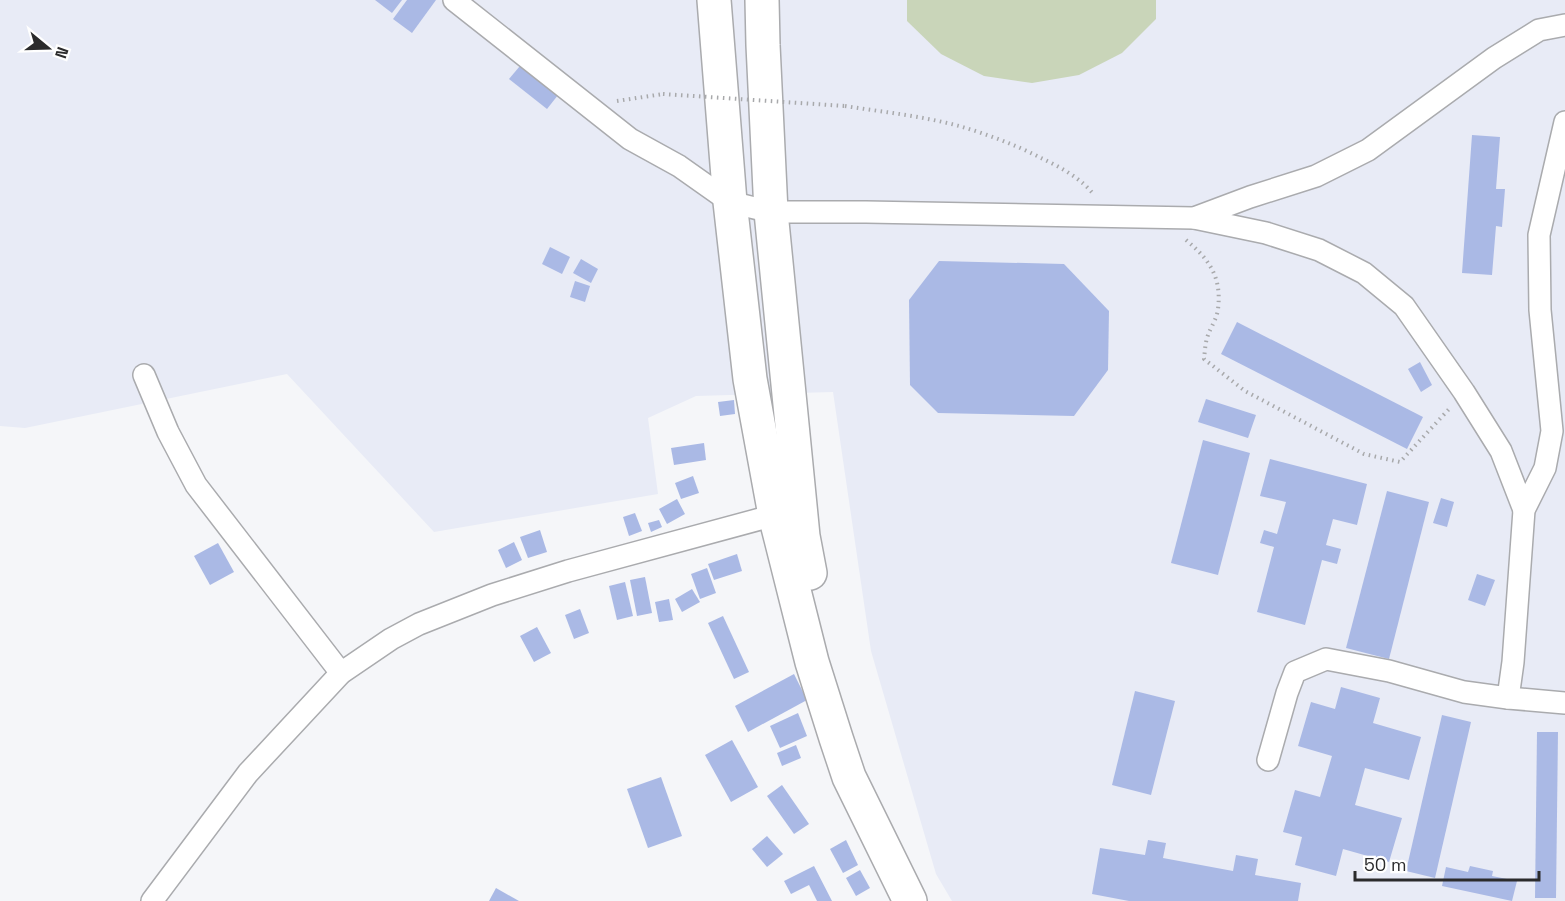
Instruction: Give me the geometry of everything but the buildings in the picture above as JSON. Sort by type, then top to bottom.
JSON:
[{"type":"highway","points":[[714,0],[730,202],[750,379],[775,515],[809,651],[849,777],[910,901]]},
{"type":"highway","points":[[762,0],[771,212],[802,536],[828,658],[863,770],[871,818]]},
{"type":"street","points":[[454,0],[630,139],[679,166],[730,202],[771,212],[1194,218],[1277,237],[1318,250],[1364,273],[1404,306],[1464,392],[1501,451],[1524,510]]},
{"type":"street","points":[[1194,218],[1316,176],[1368,150],[1494,57],[1539,30],[1565,24]]},
{"type":"street","points":[[1508,698],[1513,662],[1524,510],[1545,468],[1552,431],[1540,310],[1539,235],[1565,122]]},
{"type":"street","points":[[144,375],[168,432],[196,485],[341,674]]},
{"type":"street","points":[[152,901],[248,773],[341,674],[391,639],[419,624],[492,595],[568,571],[775,515]]},
{"type":"street","points":[[1268,760],[1287,693],[1296,672],[1326,658],[1389,671],[1464,692],[1565,703]]},
{"type":"path","points":[[587,105],[663,94],[845,106],[959,126],[1025,150],[1058,166],[1087,185],[1111,216]]},
{"type":"path","points":[[1158,218],[1198,250],[1211,264],[1218,285],[1218,310],[1206,338],[1204,359],[1245,391],[1364,454],[1400,462],[1464,392]]},
{"type":"shaded area","points":[[0,0],[1565,0],[1565,901],[952,901],[936,874],[871,651],[833,392],[696,396],[648,418],[658,494],[434,532],[287,374],[25,428],[0,426]]},
{"type":"green space","points":[[907,0],[1156,0],[1156,19],[1122,53],[1079,75],[1032,83],[984,76],[941,54],[907,21]]}]
